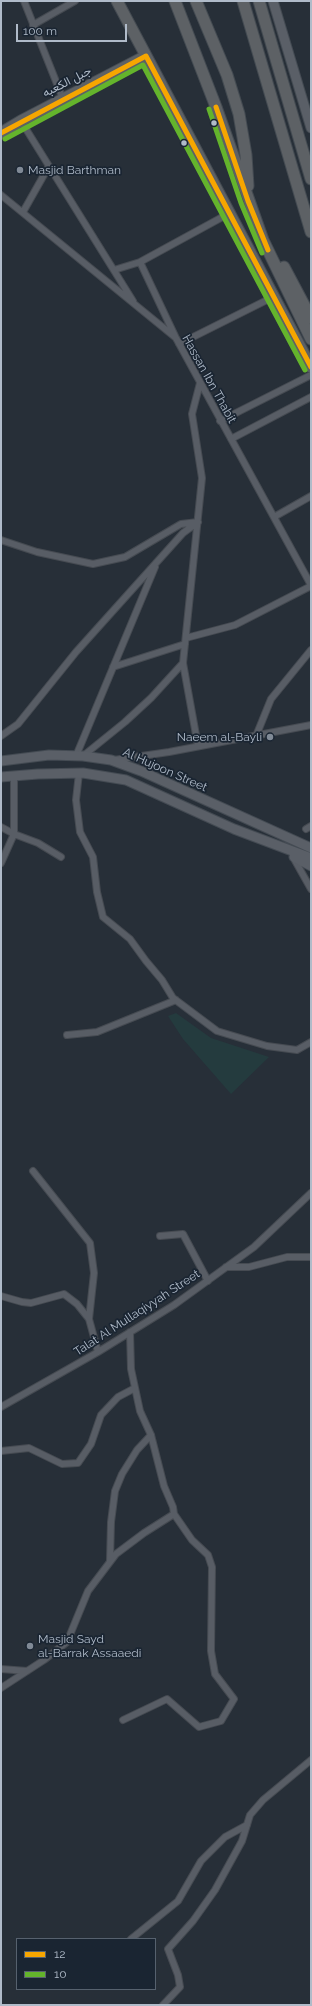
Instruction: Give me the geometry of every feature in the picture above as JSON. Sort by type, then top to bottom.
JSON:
[{"type":"highway","points":[[117,1],[228,214],[311,367]]},
{"type":"highway","points":[[175,1],[216,107],[263,240],[311,339]]},
{"type":"highway","points":[[196,1],[227,75],[239,114],[246,155],[246,177],[251,202],[311,318]]},
{"type":"highway","points":[[243,1],[311,232]]},
{"type":"highway","points":[[259,1],[311,179]]},
{"type":"highway","name":"جبل الكعبه","points":[[1,133],[21,121],[146,56]]},
{"type":"main road","points":[[273,1],[311,128]]},
{"type":"main road","name":"Al Hujoon Street","points":[[1,761],[49,755],[79,756],[111,760],[141,771],[311,848]]},
{"type":"main road","name":"Al Hujoon Street","points":[[1,777],[79,773],[126,780],[234,829],[310,860]]},
{"type":"main road","points":[[293,840],[311,842]]},
{"type":"main road","points":[[266,842],[292,856],[310,860]]},
{"type":"street","points":[[24,1],[63,99]]},
{"type":"street","points":[[33,25],[75,1]]},
{"type":"street","points":[[21,121],[136,305]]},
{"type":"street","points":[[23,212],[49,166]]},
{"type":"street","name":"Hassan Ibn Thabit","points":[[1,195],[176,338],[311,586]]},
{"type":"street","points":[[114,270],[140,262],[228,214]]},
{"type":"street","points":[[140,262],[176,338]]},
{"type":"street","points":[[179,344],[273,297]]},
{"type":"street","points":[[220,421],[311,375]]},
{"type":"street","points":[[198,746],[183,663],[202,478],[192,414],[200,383]]},
{"type":"street","points":[[231,439],[311,397]]},
{"type":"street","points":[[274,517],[311,496]]},
{"type":"street","points":[[1,540],[36,552],[93,564],[125,557],[181,524],[198,522]]},
{"type":"street","points":[[1,736],[18,724],[76,652],[183,533],[198,522]]},
{"type":"street","points":[[79,756],[113,667],[157,562]]},
{"type":"street","points":[[113,667],[235,625],[311,586]]},
{"type":"street","points":[[256,736],[270,699],[311,650]]},
{"type":"street","points":[[79,756],[125,722],[151,698],[183,663]]},
{"type":"street","points":[[111,760],[256,736],[311,725]]},
{"type":"street","points":[[79,773],[76,800],[80,832],[93,856],[97,892],[103,917],[130,939],[176,1000],[217,1031],[267,1046],[297,1050],[311,1042]]},
{"type":"street","points":[[1,862],[14,834],[14,776]]},
{"type":"street","points":[[1,827],[38,844],[61,857]]},
{"type":"street","points":[[292,856],[311,889]]},
{"type":"street","points":[[67,1035],[97,1032],[176,1000]]},
{"type":"street","points":[[33,1171],[90,1243],[94,1273],[89,1319],[98,1352]]},
{"type":"street","name":"Talat Al Mullaqiyyah Street","points":[[1,1407],[98,1352],[174,1305],[254,1247],[311,1193]]},
{"type":"street","points":[[160,1236],[183,1234],[208,1281]]},
{"type":"street","points":[[226,1267],[249,1267],[287,1257],[311,1257]]},
{"type":"street","points":[[1,1296],[31,1303],[64,1294],[77,1304],[89,1319]]},
{"type":"street","points":[[123,1720],[167,1699],[199,1727],[220,1721],[234,1699],[215,1674],[211,1652],[212,1567],[208,1555],[192,1540],[174,1514],[173,1507],[157,1463],[150,1435],[140,1411],[132,1369],[130,1332]]},
{"type":"street","points":[[1,1451],[29,1448],[62,1464],[78,1463],[91,1444],[100,1416],[118,1397],[135,1388]]},
{"type":"street","points":[[110,1561],[111,1522],[115,1491],[122,1474],[137,1450],[150,1435]]},
{"type":"street","points":[[1,1688],[44,1660],[67,1642],[88,1591],[110,1561],[116,1554],[138,1537],[174,1514]]},
{"type":"street","points":[[1,1669],[27,1671]]},
{"type":"street","points":[[163,2005],[180,1987],[178,1974],[168,1949],[193,1921],[215,1890],[242,1841],[250,1815],[263,1800],[311,1760]]},
{"type":"street","points":[[132,1938],[178,1901],[201,1861],[225,1837],[246,1825]]},
{"type":"green space","points":[[176,1013],[211,1038],[269,1057],[231,1094],[183,1039],[168,1016]]},
{"type":"transit line","name":"12","points":[[1,133],[146,56],[311,367]]},
{"type":"transit line","name":"10","points":[[5,139],[143,65],[305,370]]},
{"type":"transit line","name":"12","points":[[216,107],[248,201],[268,250]]},
{"type":"transit line","name":"10","points":[[209,109],[241,203],[262,253]]},
{"type":"place","name":"Masjid Barthman","points":[[20,170]]},
{"type":"place","name":"Naeem al-Bayli","points":[[270,737]]},
{"type":"place","name":"Masjid Sayd al-Barrak Assaaedi","points":[[30,1646]]}]
